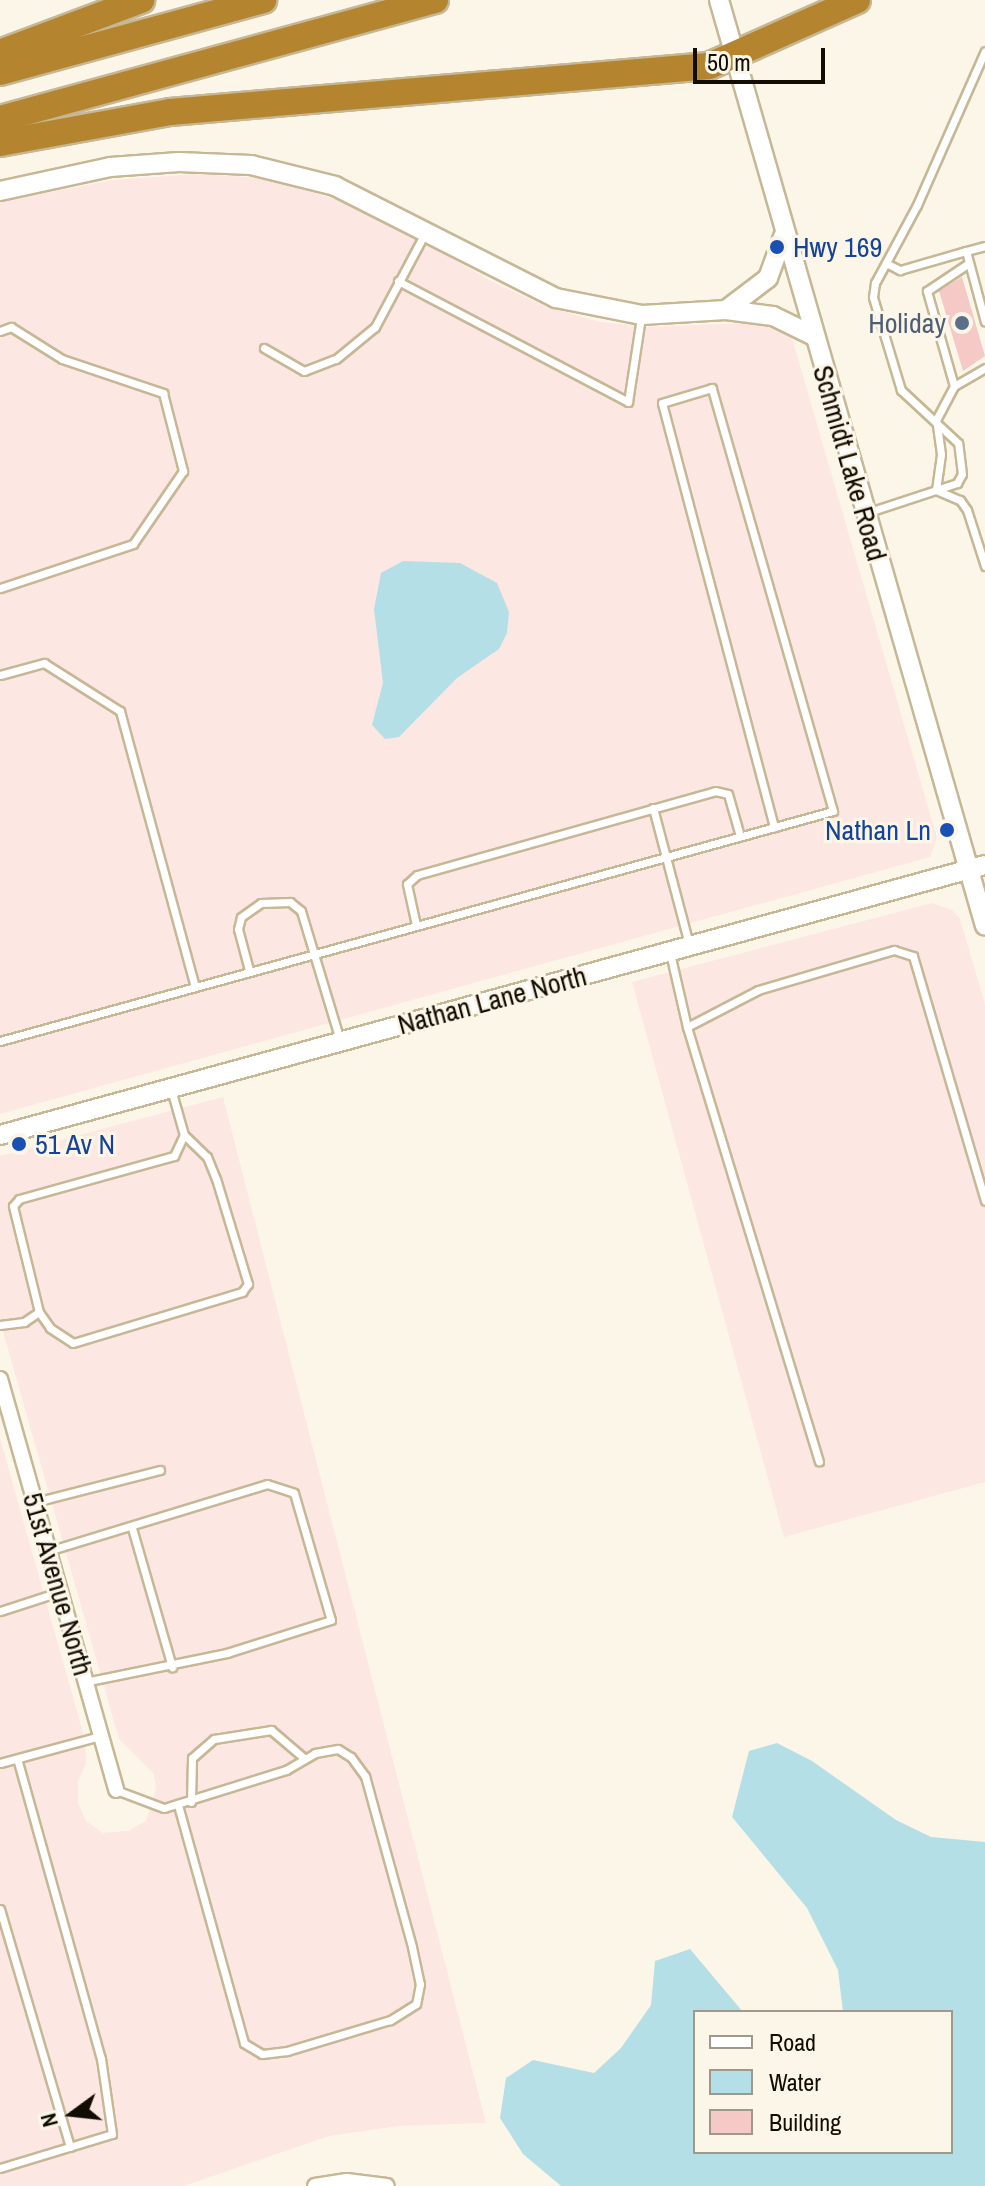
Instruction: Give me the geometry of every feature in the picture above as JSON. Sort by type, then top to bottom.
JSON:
[{"type":"highway","points":[[0,53],[141,0]]},
{"type":"highway","points":[[0,72],[263,0]]},
{"type":"highway","points":[[0,119],[435,0]]},
{"type":"highway","points":[[0,143],[170,112],[709,66],[734,58],[857,0]]},
{"type":"street","name":"Schmidt Lake Road","points":[[719,0],[864,514],[977,867],[985,926]]},
{"type":"street","points":[[0,191],[110,167],[179,162],[251,165],[335,186],[556,298],[642,315],[726,310],[773,316],[812,335]]},
{"type":"street","points":[[726,310],[768,278],[783,234]]},
{"type":"street","name":"Nathan Lane North","points":[[0,1135],[977,867]]},
{"type":"street","name":"51st Avenue North","points":[[0,1379],[116,1790]]},
{"type":"street","points":[[315,2186],[347,2181],[387,2186]]},
{"type":"lane","points":[[864,514],[957,483],[963,459],[958,443],[901,390],[873,297],[985,51]]},
{"type":"lane","points":[[264,348],[304,371],[336,359],[375,327],[427,230]]},
{"type":"lane","points":[[886,263],[900,270],[985,246]]},
{"type":"lane","points":[[966,251],[985,322]]},
{"type":"lane","points":[[954,386],[927,291],[969,263]]},
{"type":"lane","points":[[398,281],[628,402],[642,315]]},
{"type":"lane","points":[[0,331],[11,327],[62,359],[163,393],[183,471],[133,544],[0,588]]},
{"type":"lane","points":[[936,490],[941,454],[936,420],[954,386],[985,368]]},
{"type":"lane","points":[[0,1041],[194,984],[416,925],[833,811],[712,388],[662,403],[774,827]]},
{"type":"lane","points":[[936,490],[960,500],[967,510],[985,566]]},
{"type":"lane","points":[[0,675],[44,663],[120,711],[194,984]]},
{"type":"lane","points":[[416,925],[407,884],[417,875],[653,808],[715,791],[728,794],[740,836]]},
{"type":"lane","points":[[653,808],[689,946]]},
{"type":"lane","points":[[249,970],[238,929],[241,917],[276,898],[301,911],[340,1042]]},
{"type":"lane","points":[[687,1027],[758,990],[894,950],[913,956],[985,1201]]},
{"type":"lane","points":[[669,951],[687,1027],[819,1461]]},
{"type":"lane","points":[[171,1088],[184,1135],[207,1157],[216,1179],[248,1284],[242,1292],[73,1343],[50,1328],[39,1312],[13,1206],[19,1199],[174,1156],[184,1135]]},
{"type":"lane","points":[[0,1325],[24,1322],[39,1312]]},
{"type":"lane","points":[[35,1502],[160,1470]]},
{"type":"lane","points":[[48,1551],[132,1528],[267,1484],[294,1493],[331,1620],[172,1667],[85,1682]]},
{"type":"lane","points":[[132,1528],[172,1667]]},
{"type":"lane","points":[[0,1611],[60,1592]]},
{"type":"lane","points":[[191,1802],[192,1758],[214,1739],[271,1730],[304,1758]]},
{"type":"lane","points":[[0,1763],[18,1761],[100,1736]]},
{"type":"lane","points":[[116,1790],[164,1808],[286,1770],[304,1758],[338,1749],[365,1776],[420,1984],[416,2004],[390,2020],[287,2051],[262,2054],[244,2043],[178,1805]]},
{"type":"lane","points":[[0,2168],[112,2134],[101,2059],[18,1761]]},
{"type":"lane","points":[[0,1909],[70,2147]]},
{"type":"shaded area","points":[[195,174],[265,178],[367,209],[489,280],[544,306],[600,322],[648,327],[771,322],[792,338],[937,838],[930,857],[0,1114],[0,202],[113,180]]},
{"type":"shaded area","points":[[932,903],[952,910],[960,919],[985,1004],[985,1482],[784,1537],[632,982]]},
{"type":"shaded area","points":[[223,1097],[486,2123],[398,2126],[329,2136],[184,2186],[0,2186],[0,1438],[85,1740],[86,1764],[78,1781],[78,1803],[86,1821],[103,1833],[128,1831],[146,1821],[156,1789],[154,1774],[119,1739],[0,1321],[0,1156]]},
{"type":"water","points":[[403,561],[460,563],[497,583],[509,612],[507,633],[499,649],[457,678],[399,737],[385,739],[372,725],[383,683],[374,609],[381,573]]},
{"type":"water","points":[[777,1743],[812,1761],[896,1820],[931,1837],[985,1842],[985,2186],[561,2186],[523,2154],[500,2118],[506,2078],[533,2060],[594,2073],[621,2048],[651,2005],[655,1961],[690,1949],[741,2010],[693,2010],[693,2154],[953,2154],[953,2010],[843,2010],[838,1970],[807,1908],[732,1817],[749,1751]]},
{"type":"building","name":"Holiday","points":[[962,277],[985,356],[963,371],[939,291]]},
{"type":"place","name":"Hwy 169","points":[[777,247]]},
{"type":"place","name":"Holiday","points":[[962,323]]},
{"type":"place","name":"Nathan Ln","points":[[947,830]]},
{"type":"place","name":"51 Av N","points":[[19,1144]]}]
